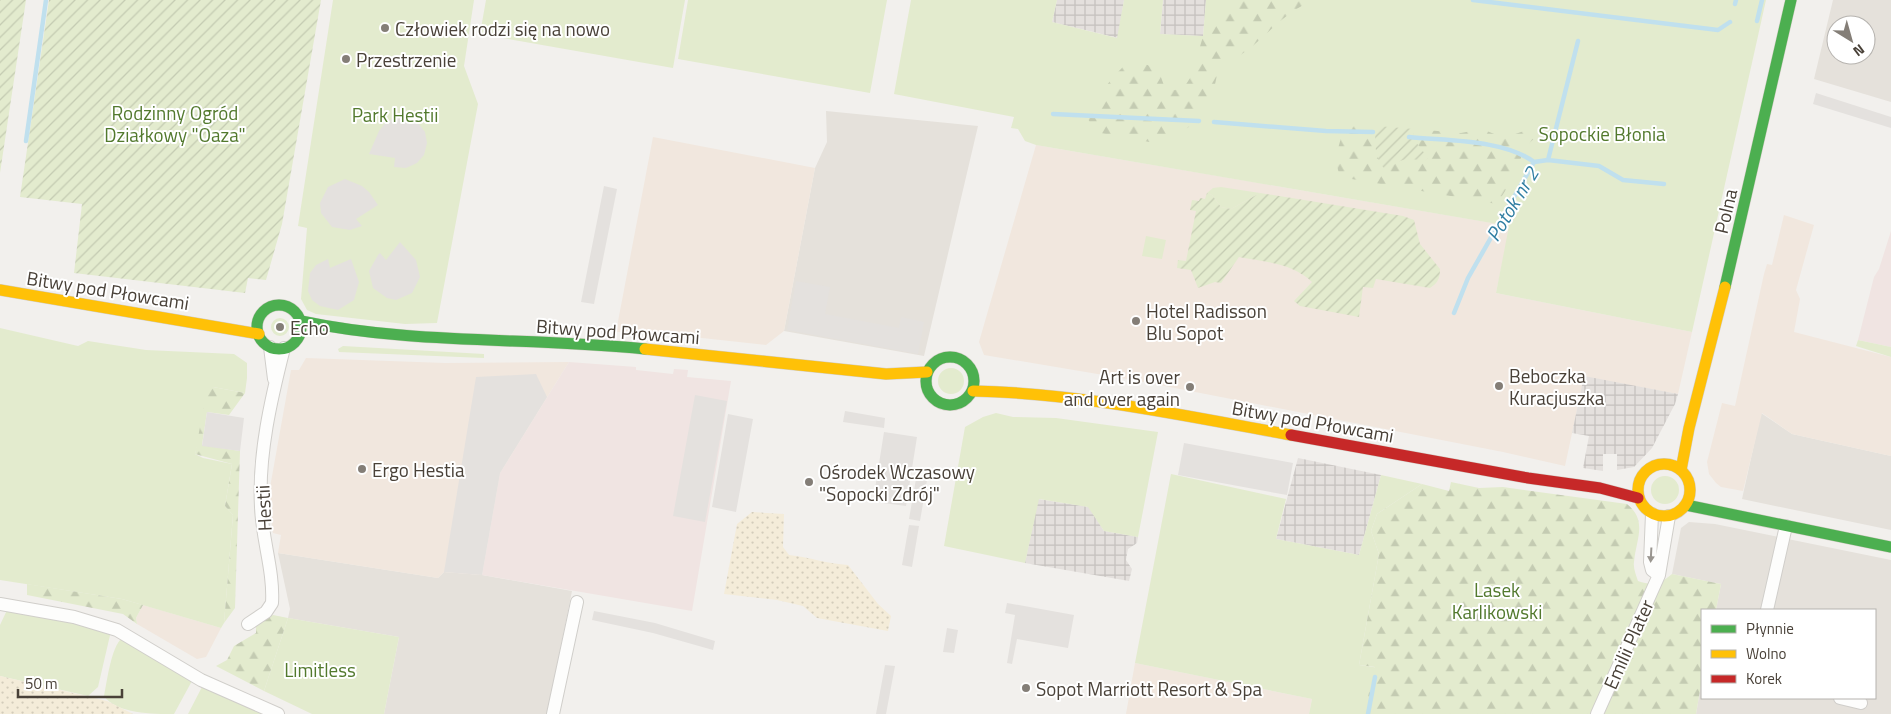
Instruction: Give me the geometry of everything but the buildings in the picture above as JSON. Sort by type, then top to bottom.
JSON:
[{"type":"street","name":"Polna","points":[[1681,470],[1690,428],[1707,370],[1791,0]]},
{"type":"street","name":"Bitwy pod Płowcami","points":[[0,290],[144,316],[210,324],[259,334]]},
{"type":"street","points":[[277,304],[291,308],[301,321],[300,335],[291,346],[284,348],[270,347],[259,334],[258,320],[269,307],[277,304]]},
{"type":"street","name":"Bitwy pod Płowcami","points":[[210,324],[258,320]]},
{"type":"street","name":"Bitwy pod Płowcami","points":[[301,321],[348,331],[430,339],[607,345],[886,374],[928,372],[931,366],[941,358],[952,356],[968,365],[974,376],[1019,392]]},
{"type":"street","name":"Bitwy pod Płowcami","points":[[300,335],[348,331]]},
{"type":"street","name":"Hestii","points":[[270,347],[275,381]]},
{"type":"street","name":"Hestii","points":[[248,624],[266,612],[272,603],[260,486],[275,381],[284,348]]},
{"type":"street","points":[[926,387],[928,372]]},
{"type":"street","name":"Bitwy pod Płowcami","points":[[886,374],[926,387],[934,400],[946,406],[965,401],[973,390],[1019,392],[1175,414],[1528,478],[1600,488],[1638,498]]},
{"type":"street","points":[[973,390],[974,376]]},
{"type":"street","name":"Polna","points":[[1667,464],[1690,428]]},
{"type":"street","points":[[1667,464],[1681,470],[1688,479],[1690,490],[1686,505],[1678,512],[1668,516],[1652,514],[1646,510],[1638,498],[1637,488],[1640,478],[1651,467],[1667,464]]},
{"type":"street","name":"Bitwy pod Płowcami","points":[[1600,488],[1640,478]]},
{"type":"street","points":[[1690,490],[1734,514]]},
{"type":"street","points":[[1686,505],[1891,547]]},
{"type":"street","name":"Emilii Plater","points":[[1652,514],[1650,562],[1652,570],[1659,575]]},
{"type":"street","name":"Emilii Plater","points":[[1598,714],[1659,575],[1668,516]]},
{"type":"street","points":[[1767,609],[1786,526]]},
{"type":"street","points":[[553,714],[577,602]]},
{"type":"street","points":[[0,604],[74,617],[118,630],[201,680],[278,714]]},
{"type":"street","points":[[1843,699],[1860,705]]},
{"type":"shaded area","points":[[1057,0],[1124,0],[1118,38],[1052,22]]},
{"type":"shaded area","points":[[1163,0],[1206,0],[1203,36],[1160,34]]},
{"type":"shaded area","points":[[1833,0],[1891,0],[1891,102],[1814,79],[1826,29],[1826,65],[1876,65],[1876,15],[1829,15]]},
{"type":"shaded area","points":[[1816,93],[1891,117],[1891,128],[1813,104]]},
{"type":"shaded area","points":[[826,111],[978,126],[924,356],[784,331],[815,168],[827,142]]},
{"type":"shaded area","points":[[396,117],[408,118],[418,123],[425,132],[427,143],[424,155],[417,163],[406,168],[394,167],[395,158],[369,154],[379,131],[386,122]]},
{"type":"shaded area","points":[[653,137],[815,168],[784,331],[766,345],[647,332],[616,332]]},
{"type":"shaded area","points":[[1036,145],[1510,226],[1496,293],[1692,332],[1678,394],[1584,377],[1565,466],[1503,452],[1139,381],[984,355],[979,342]]},
{"type":"shaded area","points":[[345,179],[362,186],[378,205],[356,219],[362,226],[350,230],[332,227],[321,213],[320,203],[328,187]]},
{"type":"shaded area","points":[[604,186],[617,189],[594,304],[581,302]]},
{"type":"shaded area","points":[[1784,215],[1814,225],[1796,290],[1800,299],[1794,332],[1891,357],[1891,456],[1792,434],[1762,413],[1743,491],[1721,487],[1709,474],[1707,462],[1722,403],[1735,406],[1764,274],[1767,264],[1772,265]]},
{"type":"shaded area","points":[[1891,231],[1891,347],[1858,340],[1874,277],[1879,269]]},
{"type":"shaded area","points":[[400,242],[416,260],[420,277],[412,293],[396,300],[387,298],[373,288],[369,271],[380,253],[386,260]]},
{"type":"shaded area","points":[[328,259],[330,268],[351,259],[359,282],[354,300],[338,310],[320,306],[312,300],[308,291],[310,273],[316,265]]},
{"type":"shaded area","points":[[796,281],[830,287],[825,314],[899,328],[901,317],[924,322],[918,354],[787,330]]},
{"type":"shaded area","points":[[306,358],[445,363],[569,362],[500,473],[482,575],[444,572],[438,578],[278,553],[281,535],[273,533],[269,493],[291,370],[299,370]]},
{"type":"shaded area","points":[[569,362],[636,367],[636,370],[673,374],[674,369],[688,370],[687,377],[731,381],[692,611],[482,575],[500,473]]},
{"type":"shaded area","points":[[536,374],[547,397],[500,473],[482,575],[444,572],[476,377]]},
{"type":"shaded area","points":[[1584,376],[1678,394],[1675,404],[1652,448],[1634,467],[1617,470],[1617,454],[1603,454],[1603,471],[1583,468],[1589,436],[1572,433]]},
{"type":"shaded area","points":[[695,395],[727,401],[705,522],[673,516]]},
{"type":"shaded area","points":[[845,411],[885,418],[884,428],[843,422]]},
{"type":"shaded area","points":[[207,412],[244,418],[240,451],[202,446]]},
{"type":"shaded area","points":[[1761,413],[1792,434],[1891,456],[1891,530],[1742,499]]},
{"type":"shaded area","points":[[728,414],[753,419],[736,512],[712,507]]},
{"type":"shaded area","points":[[884,432],[917,437],[906,506],[883,503],[885,490],[875,489]]},
{"type":"shaded area","points":[[1184,443],[1293,463],[1287,495],[1178,475]]},
{"type":"shaded area","points":[[1298,458],[1381,475],[1359,555],[1276,539]]},
{"type":"shaded area","points":[[916,479],[927,480],[920,521],[909,519]]},
{"type":"shaded area","points":[[1038,499],[1089,507],[1104,531],[1138,537],[1137,543],[1128,549],[1126,560],[1132,569],[1129,581],[1025,563]]},
{"type":"shaded area","points":[[1689,522],[1715,524],[1891,560],[1891,714],[1696,714],[1701,685],[1701,699],[1876,699],[1876,609],[1716,609],[1721,584],[1672,574],[1681,528]]},
{"type":"shaded area","points":[[909,525],[919,526],[912,567],[902,565]]},
{"type":"shaded area","points":[[278,553],[438,578],[444,572],[482,575],[572,591],[547,714],[384,714],[399,637],[288,618],[290,609]]},
{"type":"shaded area","points":[[1007,603],[1074,615],[1068,648],[1017,639],[1012,664],[1007,663],[1015,615],[1005,613]]},
{"type":"shaded area","points":[[143,605],[221,628],[206,657],[197,659],[137,624],[136,618]]},
{"type":"shaded area","points":[[594,611],[655,623],[715,641],[713,650],[653,633],[592,620]]},
{"type":"shaded area","points":[[947,628],[958,630],[954,653],[943,652]]},
{"type":"shaded area","points":[[1135,663],[1312,699],[1309,714],[1126,714]]},
{"type":"shaded area","points":[[885,665],[895,666],[886,714],[876,714]]},
{"type":"green space","points":[[0,0],[26,0],[0,173]]},
{"type":"green space","name":"Rodzinny Ogród Działkowy \"Oaza\"","points":[[49,0],[321,0],[282,224],[266,280],[248,278],[245,293],[74,273],[82,204],[20,197]]},
{"type":"green space","name":"Park Hestii","points":[[333,0],[474,0],[464,66],[478,104],[437,323],[405,324],[316,314],[307,310],[301,299],[307,228],[298,226]]},
{"type":"green space","points":[[486,0],[685,0],[673,68],[480,34]]},
{"type":"green space","points":[[688,0],[887,0],[870,93],[678,59]]},
{"type":"green space","name":"Sopockie Błonia","points":[[911,0],[1057,0],[1052,22],[1117,38],[1124,0],[1163,0],[1160,34],[1203,36],[1206,0],[1766,0],[1692,332],[1496,293],[1509,226],[1036,145],[1025,141],[1018,129],[1011,128],[1014,117],[894,94]]},
{"type":"green space","points":[[1236,0],[1316,0],[1290,14],[1245,52],[1219,66],[1212,98],[1195,122],[1176,137],[1155,143],[1095,132],[1088,119],[1096,102],[1106,86],[1132,59],[1158,69],[1166,91],[1183,89],[1192,75],[1203,36]]},
{"type":"green space","points":[[1345,124],[1377,126],[1376,150],[1381,161],[1389,170],[1396,162],[1416,159],[1412,138],[1414,129],[1461,133],[1482,129],[1504,138],[1527,130],[1538,135],[1523,149],[1518,170],[1497,204],[1340,177],[1335,159]]},
{"type":"green space","points":[[1377,126],[1414,129],[1413,138],[1428,158],[1423,162],[1413,159],[1399,161],[1389,171],[1384,168],[1376,152],[1375,138]]},
{"type":"green space","points":[[1221,187],[1260,193],[1231,209],[1221,207],[1212,195],[1207,193],[1213,188]]},
{"type":"green space","points":[[1207,193],[1212,195],[1221,207],[1231,209],[1260,193],[1403,216],[1414,220],[1420,244],[1440,269],[1439,278],[1430,288],[1376,279],[1373,288],[1363,287],[1359,317],[1300,306],[1294,301],[1312,282],[1296,271],[1269,262],[1239,257],[1221,283],[1215,282],[1198,288],[1191,270],[1177,268],[1178,260],[1186,261],[1196,211],[1190,210],[1192,200],[1199,201],[1200,198],[1205,199]]},
{"type":"green space","points":[[1146,236],[1166,240],[1162,259],[1142,256]]},
{"type":"green space","points":[[276,318],[284,318],[289,323],[287,334],[276,336],[271,331],[271,323]]},
{"type":"green space","points":[[0,328],[78,346],[88,341],[146,350],[234,354],[247,363],[245,393],[213,387],[195,454],[203,458],[232,464],[225,506],[233,515],[224,623],[221,628],[122,599],[0,580]]},
{"type":"green space","points":[[1858,340],[1891,347],[1891,357],[1856,346]]},
{"type":"green space","points":[[343,346],[484,354],[484,358],[339,352],[338,349]]},
{"type":"green space","points":[[951,368],[960,372],[964,381],[960,390],[951,394],[942,390],[938,381],[942,372]]},
{"type":"green space","points":[[213,387],[245,393],[229,415],[207,412],[202,445],[240,451],[235,608],[224,623],[233,515],[225,506],[232,464],[195,454],[206,394]]},
{"type":"green space","points":[[996,413],[1013,417],[1056,418],[1158,432],[1138,537],[1104,531],[1088,507],[1039,499],[1025,563],[944,546],[965,427],[983,417]]},
{"type":"green space","points":[[1171,474],[1286,499],[1276,539],[1359,555],[1381,475],[1422,484],[1377,514],[1371,531],[1379,554],[1359,665],[1591,698],[1584,714],[1309,714],[1312,699],[1135,663]]},
{"type":"green space","points":[[1665,476],[1675,480],[1679,490],[1675,500],[1665,504],[1655,500],[1651,490],[1655,480]]},
{"type":"green space","name":"Lasek Karlikowski","points":[[1451,482],[1479,488],[1503,487],[1627,504],[1633,510],[1639,524],[1634,564],[1638,581],[1656,583],[1672,574],[1721,584],[1716,609],[1701,609],[1701,685],[1696,714],[1364,714],[1375,667],[1359,665],[1379,554],[1371,531],[1377,514],[1422,484],[1449,491]]},
{"type":"green space","points":[[27,584],[122,599],[143,605],[136,618],[137,624],[123,614],[27,595]]},
{"type":"green space","points":[[8,608],[111,631],[98,687],[88,696],[0,676],[0,625]]},
{"type":"green space","points":[[273,615],[288,618],[264,691],[216,666],[227,660],[234,646],[256,633],[256,624]]},
{"type":"green space","name":"Limitless","points":[[288,618],[399,637],[384,714],[312,714],[264,691]]},
{"type":"green space","points":[[122,638],[193,679],[174,714],[126,710],[110,702],[104,696],[112,657]]},
{"type":"green space","points":[[203,685],[266,714],[188,714]]},
{"type":"sand","points":[[752,512],[784,514],[783,547],[789,555],[848,565],[878,604],[891,616],[888,631],[817,618],[803,606],[777,600],[724,594],[737,524]]},
{"type":"sand","points":[[0,676],[107,701],[133,714],[0,714]]},
{"type":"waterway","points":[[26,141],[46,0]]},
{"type":"waterway","points":[[1473,0],[1718,30],[1730,22]]},
{"type":"waterway","points":[[1735,4],[1736,0]]},
{"type":"waterway","points":[[1757,21],[1762,0]]},
{"type":"waterway","name":"Potok nr 2","points":[[1454,313],[1468,278],[1534,162],[1548,160],[1578,41]]},
{"type":"waterway","points":[[1053,114],[1199,121]]},
{"type":"waterway","points":[[1214,122],[1326,131],[1373,132]]},
{"type":"waterway","points":[[1409,137],[1491,145],[1521,154],[1534,162]]},
{"type":"waterway","points":[[1548,160],[1599,166],[1623,180],[1664,184]]},
{"type":"waterway","name":"Potok nr 2","points":[[1368,714],[1375,677]]},
{"type":"traffic: fast","points":[[1725,287],[1791,0]]},
{"type":"traffic: fast","points":[[275,305],[283,305],[295,311],[301,327],[295,343],[283,349],[275,349],[263,343],[257,331],[257,323],[263,311],[275,305]]},
{"type":"traffic: fast","points":[[301,321],[386,334],[602,345],[645,349]]},
{"type":"traffic: fast","points":[[945,357],[955,357],[964,361],[970,367],[974,381],[970,395],[964,401],[955,405],[945,405],[936,401],[930,395],[926,386],[926,376],[930,367],[936,361],[945,357]]},
{"type":"traffic: fast","points":[[1686,505],[1891,547]]},
{"type":"traffic: slow","points":[[1681,470],[1689,428],[1725,287]]},
{"type":"traffic: slow","points":[[0,290],[259,334]]},
{"type":"traffic: slow","points":[[645,349],[886,374],[927,372]]},
{"type":"traffic: slow","points":[[973,391],[1053,396],[1093,401],[1172,413],[1291,435]]},
{"type":"traffic: slow","points":[[1659,464],[1669,464],[1683,471],[1690,485],[1690,490],[1690,495],[1683,509],[1669,516],[1659,516],[1649,512],[1642,505],[1638,495],[1638,485],[1642,475],[1649,468],[1659,464]]},
{"type":"traffic: jam","points":[[1291,435],[1528,478],[1600,488],[1638,498]]},
{"type":"place","name":"Człowiek rodzi się na nowo","points":[[385,28]]},
{"type":"place","name":"Przestrzenie","points":[[346,59]]},
{"type":"place","name":"Hotel Radisson Blu Sopot","points":[[1136,321]]},
{"type":"place","name":"Echo","points":[[280,327]]},
{"type":"place","name":"Beboczka Kuracjuszka","points":[[1499,386]]},
{"type":"place","name":"Art is over and over again","points":[[1190,387]]},
{"type":"place","name":"Ergo Hestia","points":[[362,469]]},
{"type":"place","name":"Ośrodek Wczasowy \"Sopocki Zdrój\"","points":[[809,482]]},
{"type":"place","name":"Sopot Marriott Resort & Spa","points":[[1026,688]]}]
